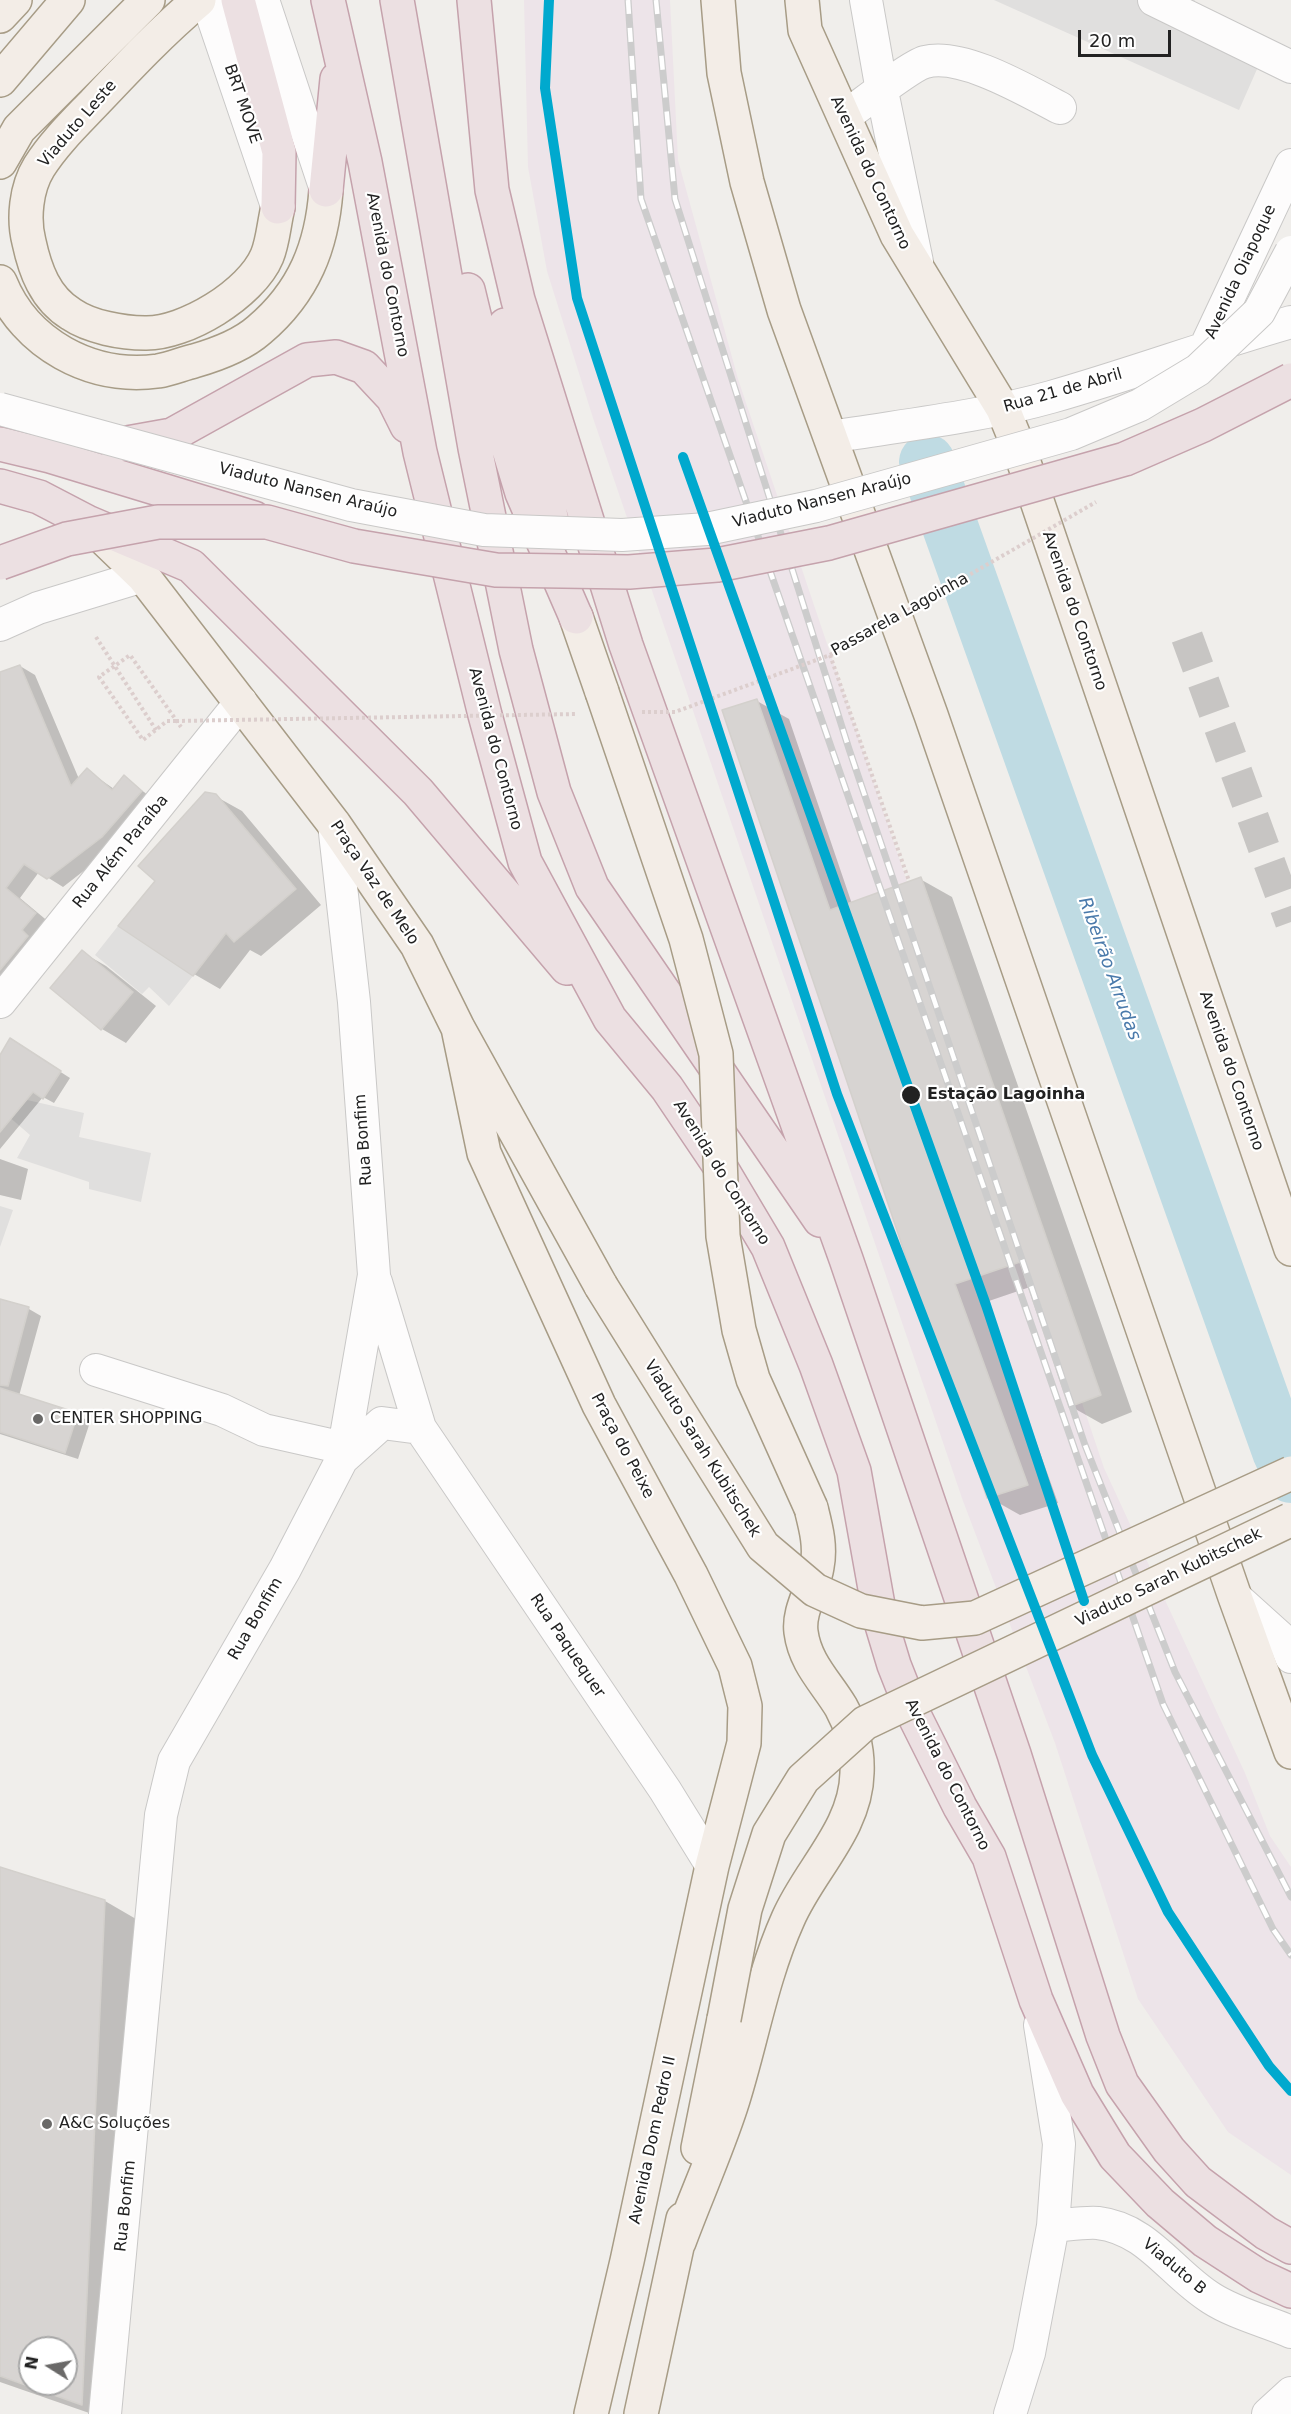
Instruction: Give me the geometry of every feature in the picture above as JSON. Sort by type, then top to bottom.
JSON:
[{"type":"highway","points":[[238,0],[279,152],[278,207]]},
{"type":"highway","name":"Avenida do Contorno","points":[[327,0],[365,162],[420,452],[525,862],[610,1020],[667,1088],[721,1168],[768,1247],[816,1365],[854,1471],[881,1622],[894,1665],[913,1713],[960,1808],[989,1857],[1036,2000],[1077,2094],[1115,2156],[1160,2203],[1205,2241],[1259,2276],[1291,2291]]},
{"type":"highway","points":[[397,0],[475,448],[516,650],[554,792],[567,829],[592,887],[846,1258]]},
{"type":"highway","points":[[408,0],[425,65],[460,259],[497,410],[522,493],[576,617]]},
{"type":"highway","points":[[474,0],[501,310],[576,617]]},
{"type":"highway","points":[[326,190],[339,50]]},
{"type":"highway","points":[[492,190],[518,300],[626,645],[846,1258],[1014,1754],[1103,2036],[1122,2084],[1148,2124],[1198,2182],[1266,2233],[1291,2247]]},
{"type":"highway","points":[[0,420],[118,446],[172,435],[307,360],[336,357],[364,367],[393,398],[420,452]]},
{"type":"highway","points":[[0,444],[50,456],[354,546],[496,570],[628,572],[717,565],[829,543],[1125,459],[1203,425],[1291,380]]},
{"type":"highway","points":[[0,486],[39,497],[87,522],[191,566],[418,792],[610,1020]]},
{"type":"highway","points":[[0,563],[67,539],[158,522],[267,522]]},
{"type":"main road","points":[[0,16],[15,0]]},
{"type":"main road","points":[[0,80],[68,0]]},
{"type":"main road","points":[[0,162],[19,129],[148,0]]},
{"type":"main road","name":"Viaduto Leste","points":[[199,0],[149,44],[68,131],[38,168],[29,196],[25,227],[34,267],[48,292],[71,314],[103,327],[146,333],[187,323],[221,307],[245,286],[267,257],[278,207]]},
{"type":"main road","points":[[718,0],[724,73],[747,182],[784,310],[931,715],[1235,1597],[1291,1752]]},
{"type":"main road","name":"Avenida do Contorno","points":[[802,0],[805,30],[897,235],[1003,409],[1053,547],[1291,1249]]},
{"type":"main road","points":[[0,282],[9,305],[32,331],[57,352],[94,366],[129,372],[159,371],[214,355],[259,331],[288,299],[310,267],[324,225],[326,190]]},
{"type":"main road","name":"Praça Vaz de Melo","points":[[87,522],[143,576],[334,824],[417,945],[458,1028],[601,1286]]},
{"type":"main road","points":[[576,617],[592,703],[686,939],[716,1054],[723,1236],[739,1330],[753,1379],[811,1508],[819,1539],[817,1567],[800,1629],[804,1648],[817,1674],[841,1708],[856,1747],[857,1774],[853,1802],[816,1872],[788,1917],[763,1984],[731,2105],[679,2242],[643,2411]]},
{"type":"main road","name":"Praça do Peixe","points":[[458,1028],[484,1153],[598,1405],[691,1575],[735,1665],[745,1706],[744,1743],[712,1866]]},
{"type":"main road","name":"Viaduto Sarah Kubitschek","points":[[601,1286],[763,1546],[815,1590],[861,1611],[922,1623],[975,1618],[1291,1473]]},
{"type":"main road","points":[[1137,1544],[1291,1520]]},
{"type":"main road","name":"Viaduto Sarah Kubitschek","points":[[679,2242],[745,1909],[769,1834],[803,1779],[865,1724],[1291,1520]]},
{"type":"main road","name":"Avenida Dom Pedro II","points":[[591,2414],[630,2250],[712,1866]]},
{"type":"street","name":"BRT MOVE","points":[[207,0],[278,207]]},
{"type":"street","points":[[263,0],[326,190]]},
{"type":"street","points":[[866,0],[919,272]]},
{"type":"street","points":[[1154,0],[1291,67]]},
{"type":"street","points":[[844,117],[925,62],[954,63],[1000,76],[1059,108]]},
{"type":"street","name":"Avenida Oiapoque","points":[[1206,346],[1243,272],[1291,165]]},
{"type":"street","name":"Viaduto Nansen Araújo","points":[[0,409],[351,505],[484,530],[622,535],[707,529],[816,506],[1071,434],[1140,405],[1198,370],[1259,312],[1291,252]]},
{"type":"street","points":[[1243,272],[1279,273],[1291,270]]},
{"type":"street","name":"Rua 21 de Abril","points":[[831,437],[1003,409],[1051,397],[1206,346],[1291,322]]},
{"type":"street","points":[[0,625],[38,608],[143,576]]},
{"type":"street","name":"Rua Além Paraíba","points":[[0,1002],[241,702]]},
{"type":"street","name":"Rua Bonfim","points":[[105,2414],[161,1815],[174,1761],[285,1569],[343,1454],[374,1275],[354,1002],[334,824]]},
{"type":"street","name":"Rua Paquequer","points":[[374,1275],[420,1428],[665,1790],[712,1866]]},
{"type":"street","points":[[96,1370],[222,1410],[264,1430],[343,1454],[382,1424],[420,1428]]},
{"type":"street","points":[[1235,1597],[1285,1642],[1291,1657]]},
{"type":"street","points":[[1010,2414],[1029,2353],[1053,2226],[1059,2144],[1036,2000]]},
{"type":"street","name":"Viaduto B","points":[[1053,2226],[1097,2223],[1124,2229],[1151,2245],[1185,2279],[1212,2299],[1291,2332]]},
{"type":"street","points":[[1268,2414],[1291,2393]]},
{"type":"path","name":"Passarela Lagoinha","points":[[640,712],[675,712],[830,655],[1104,498]]},
{"type":"path","points":[[96,638],[156,730]]},
{"type":"path","points":[[176,737],[183,729],[176,721],[130,655],[99,677],[143,740],[167,721],[176,721],[348,718],[592,703]]},
{"type":"path","points":[[830,655],[909,881]]},
{"type":"shaded area","points":[[524,0],[670,0],[678,160],[738,379],[1104,1468],[1245,1773],[1270,1836],[1291,1867],[1291,2175],[1228,2132],[1138,1999],[1055,1743],[963,1501],[593,418],[547,271],[528,167]]},
{"type":"shaded area","points":[[994,0],[1195,0],[1188,16],[1265,51],[1239,110]]},
{"type":"shaded area","points":[[118,926],[193,976],[169,1006],[149,987],[142,994],[95,955]]},
{"type":"shaded area","points":[[0,1082],[23,1099],[84,1113],[79,1137],[151,1153],[141,1202],[89,1189],[89,1182],[17,1158],[30,1135],[0,1109]]},
{"type":"shaded area","points":[[0,1206],[13,1210],[0,1247]]},
{"type":"building","points":[[20,665],[71,786],[87,768],[112,790],[124,775],[142,791],[102,837],[47,879],[24,864],[6,888],[36,913],[22,930],[28,936],[0,970],[0,672]]},
{"type":"building","points":[[757,699],[830,910],[921,877],[1101,1395],[1069,1407],[1020,1262],[955,1284],[1028,1485],[987,1498],[722,710]]},
{"type":"building","points":[[205,792],[216,794],[296,889],[234,942],[226,933],[193,976],[118,926],[155,881],[138,866]]},
{"type":"building","points":[[82,950],[133,992],[101,1030],[50,988]]},
{"type":"building","points":[[10,1038],[61,1071],[43,1099],[33,1092],[0,1132],[0,1055]]},
{"type":"building","points":[[0,1299],[29,1307],[8,1386],[0,1385]]},
{"type":"building","name":"CENTER SHOPPING","points":[[0,1388],[78,1413],[65,1453],[0,1432]]},
{"type":"building","name":"A&C Soluções","points":[[0,1867],[105,1900],[82,2405],[57,2396],[78,2396],[78,2336],[18,2336],[18,2382],[0,2376]]},
{"type":"waterway","name":"Ribeirão Arrudas","points":[[927,462],[1280,1451],[1291,1475]]},
{"type":"tunnel","points":[[1187,637],[1291,922]]},
{"type":"railway","points":[[628,0],[641,199],[1163,1704],[1273,1929],[1291,1955]]},
{"type":"railway","points":[[656,0],[675,199],[849,749],[1085,1445],[1175,1672],[1291,1897]]},
{"type":"transit line","points":[[549,0],[545,88],[577,298],[837,1094],[1092,1755],[1168,1912],[1269,2066],[1291,2091]]},
{"type":"transit line","points":[[683,457],[986,1305],[1084,1601]]},
{"type":"place","name":"Estação Lagoinha","points":[[911,1095]]},
{"type":"place","name":"CENTER SHOPPING","points":[[38,1419]]},
{"type":"place","name":"A&C Soluções","points":[[47,2124]]}]
